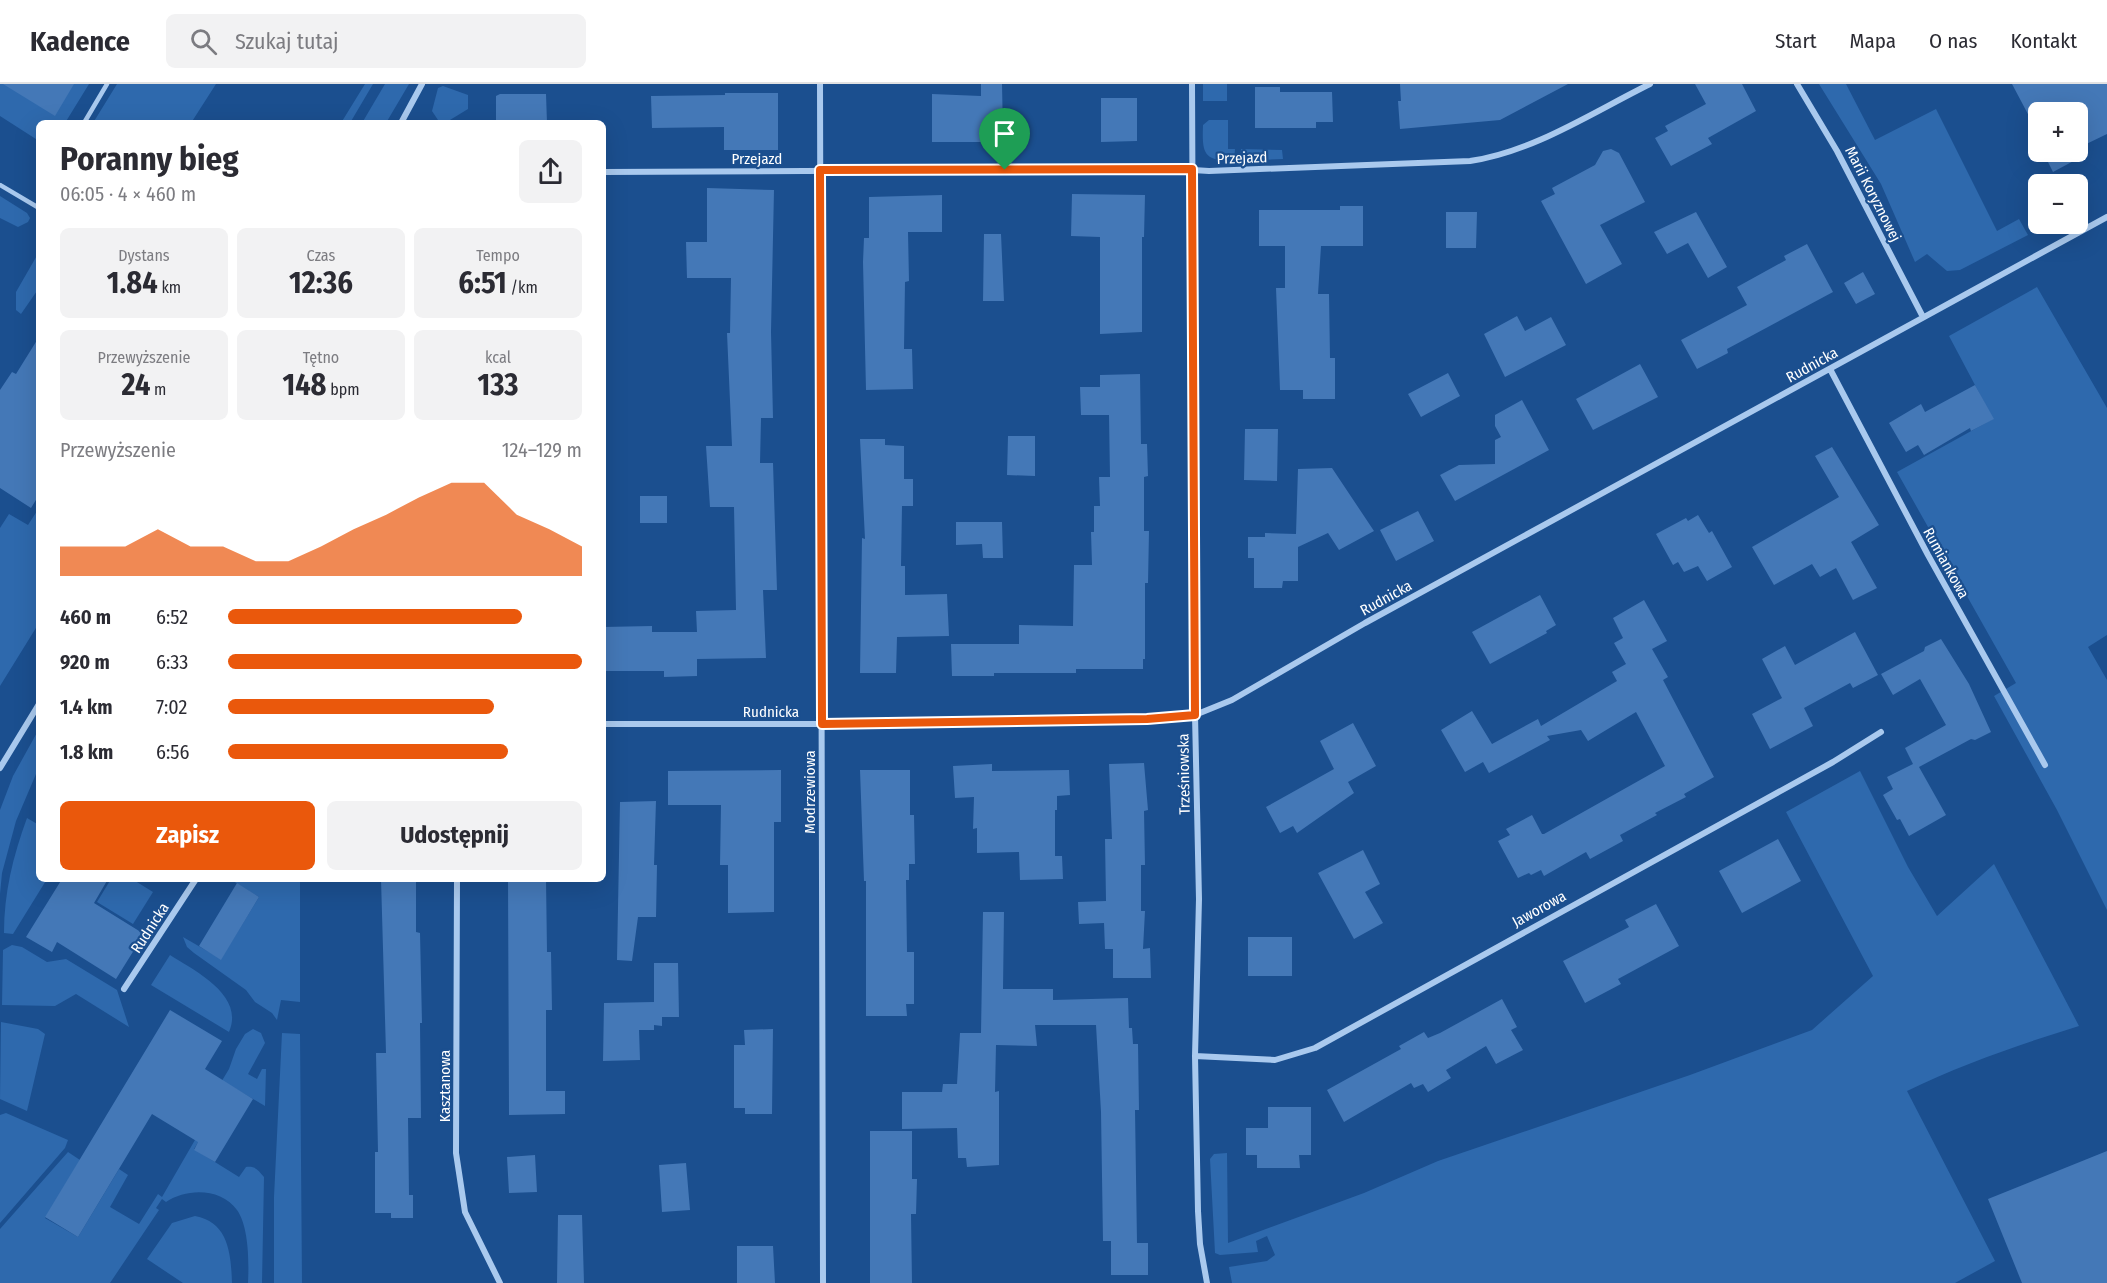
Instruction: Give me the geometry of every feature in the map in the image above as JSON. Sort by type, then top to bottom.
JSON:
[{"type":"street","points":[[405,120],[422,84]]},
{"type":"street","name":"Modrzewiowa","points":[[820,84],[823,1283]]},
{"type":"street","name":"Trześniowska","points":[[1192,84],[1195,715],[1199,898],[1195,1056],[1198,1211],[1200,1244],[1207,1283]]},
{"type":"street","name":"Przejazd","points":[[606,172],[1192,169],[1209,171],[1404,164],[1490,158],[1527,145],[1650,84]]},
{"type":"street","name":"Marii Koryznowej","points":[[1797,84],[1837,151],[1923,317]]},
{"type":"street","name":"Rudnicka","points":[[606,724],[822,724],[1147,719],[1195,715],[1232,700],[1365,623],[2107,217]]},
{"type":"street","name":"Rumiankowa","points":[[1830,369],[1928,555],[2045,765]]},
{"type":"street","points":[[0,768],[36,709]]},
{"type":"street","name":"Jaworowa","points":[[1195,1056],[1275,1059],[1315,1048],[1833,762],[1881,732]]},
{"type":"street","name":"Rudnicka","points":[[124,989],[194,882]]},
{"type":"street","name":"Kasztanowa","points":[[457,882],[456,1153],[465,1212],[500,1283]]},
{"type":"lane","points":[[86,120],[107,84]]},
{"type":"lane","points":[[0,185],[36,206]]},
{"type":"shaded area","points":[[0,84],[89,84],[67,120],[36,120],[36,139],[0,116]]},
{"type":"shaded area","points":[[117,84],[216,84],[193,120],[95,120]]},
{"type":"shaded area","points":[[365,84],[373,84],[352,120],[343,120]]},
{"type":"shaded area","points":[[385,84],[409,84],[388,120],[364,120]]},
{"type":"shaded area","points":[[1203,84],[1227,84],[1227,101],[1203,101]]},
{"type":"shaded area","points":[[1819,84],[1846,84],[1875,140],[1936,109],[1997,231],[2019,219],[2028,235],[1960,270],[1947,271],[1927,254],[1915,262],[1881,184]]},
{"type":"shaded area","points":[[443,86],[468,95],[468,109],[450,120],[438,120],[432,111],[438,88]]},
{"type":"shaded area","points":[[1209,120],[1228,120],[1228,149],[1235,149],[1234,161],[1216,159],[1206,154],[1203,125]]},
{"type":"shaded area","points":[[1241,149],[1282,150],[1283,159],[1240,161]]},
{"type":"shaded area","points":[[0,196],[27,213],[30,218],[28,222],[18,227],[0,218]]},
{"type":"shaded area","points":[[36,257],[36,292],[21,314],[16,310],[16,292]]},
{"type":"shaded area","points":[[2037,287],[2107,408],[2107,635],[2088,647],[2107,680],[2107,910],[2057,810],[1994,696],[2016,683],[1897,472],[1993,419],[1949,336]]},
{"type":"shaded area","points":[[36,513],[36,628],[0,686],[0,528],[9,514],[28,525]]},
{"type":"shaded area","points":[[36,734],[36,774],[16,821],[2,873],[0,894],[0,810],[13,776]]},
{"type":"shaded area","points":[[1860,771],[1908,867],[1937,916],[1994,864],[2079,1026],[1992,1055],[1907,1091],[1995,1261],[1955,1283],[1232,1283],[1229,1267],[1267,1261],[1275,1255],[1267,1236],[1256,1241],[1258,1252],[1220,1255],[1215,1253],[1210,1159],[1214,1154],[1227,1153],[1228,1243],[1364,1193],[1438,1161],[1690,1075],[1812,1030],[1873,976],[1786,812]]},
{"type":"shaded area","points":[[27,818],[36,823],[36,882],[45,882],[13,934],[4,933],[10,875]]},
{"type":"shaded area","points":[[109,882],[137,882],[153,892],[133,924],[97,902]]},
{"type":"shaded area","points":[[235,882],[300,882],[300,1002],[281,1000],[277,1020],[272,1013],[255,1002],[246,990],[187,947],[183,937],[221,959],[259,897]]},
{"type":"shaded area","points":[[12,945],[22,947],[47,962],[66,959],[117,990],[129,1027],[76,994],[55,1006],[2,1005],[3,950]]},
{"type":"shaded area","points":[[170,955],[204,977],[224,996],[230,1007],[232,1019],[229,1032],[151,985]]},
{"type":"shaded area","points":[[1,1022],[38,1029],[45,1034],[27,1111],[0,1099]]},
{"type":"shaded area","points":[[253,1029],[261,1033],[265,1043],[248,1074],[257,1079],[262,1069],[266,1069],[265,1106],[231,1086],[194,1149],[239,1177],[246,1167],[252,1167],[264,1177],[262,1283],[248,1283],[246,1235],[237,1210],[222,1198],[203,1192],[184,1194],[166,1202],[162,1199],[156,1208],[159,1210],[110,1283],[0,1283],[0,1229],[68,1152],[80,1160],[45,1218],[78,1237],[119,1169],[128,1175],[110,1207],[139,1224],[158,1194],[162,1197],[199,1133],[205,1109],[229,1069],[236,1049],[245,1034]]},
{"type":"shaded area","points":[[282,1033],[300,1034],[302,1283],[274,1283],[274,1197]]},
{"type":"shaded area","points":[[6,1113],[68,1140],[65,1148],[0,1223],[0,1115]]},
{"type":"shaded area","points":[[195,1216],[215,1225],[226,1241],[231,1262],[232,1283],[183,1283],[147,1259],[172,1223]]},
{"type":"building","points":[[3,84],[74,84],[55,116]]},
{"type":"building","points":[[981,84],[1002,84],[1003,132],[983,133],[983,142],[932,142],[932,94],[981,96]]},
{"type":"building","points":[[1400,84],[1568,84],[1500,120],[1400,129],[1398,101],[1401,101]]},
{"type":"building","points":[[1695,84],[1742,84],[1756,111],[1708,138],[1712,144],[1671,166],[1655,138],[1668,131],[1665,126],[1706,104]]},
{"type":"building","points":[[2012,84],[2107,84],[2107,134],[2088,143],[2088,102],[2028,102],[2028,114]]},
{"type":"building","points":[[1255,87],[1280,87],[1280,92],[1332,92],[1333,122],[1316,122],[1316,128],[1255,128]]},
{"type":"building","points":[[725,93],[778,93],[778,150],[724,150],[724,127],[652,128],[651,96],[725,95]]},
{"type":"building","points":[[500,94],[546,94],[547,120],[496,120],[496,96]]},
{"type":"building","points":[[1101,98],[1137,98],[1137,141],[1101,142]]},
{"type":"building","points":[[1611,149],[1619,153],[1645,202],[1600,225],[1622,264],[1586,284],[1541,201],[1555,194],[1552,188],[1595,165],[1603,151]]},
{"type":"building","points":[[2048,162],[2072,162],[2053,172]]},
{"type":"building","points":[[707,188],[774,190],[771,332],[773,418],[761,418],[760,463],[773,463],[777,590],[763,590],[766,658],[697,659],[697,676],[664,677],[664,671],[606,671],[606,627],[652,626],[652,632],[697,632],[696,611],[736,610],[734,507],[710,507],[706,446],[732,446],[727,333],[730,333],[731,278],[687,278],[686,242],[707,242]]},
{"type":"building","points":[[1072,194],[1145,195],[1144,237],[1142,237],[1142,332],[1100,334],[1100,237],[1071,236]]},
{"type":"building","points":[[942,195],[942,232],[908,232],[909,281],[905,282],[904,349],[912,349],[913,389],[866,390],[863,262],[864,238],[869,238],[869,197]]},
{"type":"building","points":[[1340,206],[1363,206],[1363,246],[1321,246],[1318,294],[1329,294],[1330,358],[1335,358],[1335,399],[1303,399],[1303,390],[1280,390],[1276,288],[1285,288],[1285,246],[1259,246],[1259,210],[1340,210]]},
{"type":"building","points":[[1446,212],[1477,212],[1476,248],[1446,248]]},
{"type":"building","points":[[1696,212],[1727,267],[1708,278],[1688,243],[1667,254],[1654,232]]},
{"type":"building","points":[[984,234],[1001,234],[1004,301],[983,301]]},
{"type":"building","points":[[1807,244],[1833,292],[1727,349],[1728,353],[1697,369],[1681,340],[1747,305],[1737,287],[1786,260],[1784,256]]},
{"type":"building","points":[[1863,272],[1875,294],[1856,304],[1844,283]]},
{"type":"building","points":[[1517,316],[1525,331],[1551,317],[1566,345],[1505,377],[1484,334]]},
{"type":"building","points":[[36,342],[36,500],[31,508],[0,488],[0,390],[12,372],[16,374]]},
{"type":"building","points":[[1640,364],[1658,397],[1593,430],[1576,399]]},
{"type":"building","points":[[1448,373],[1460,396],[1421,417],[1408,394]]},
{"type":"building","points":[[1140,374],[1141,444],[1147,444],[1148,476],[1144,477],[1144,531],[1149,531],[1143,669],[1076,669],[1076,673],[994,673],[994,676],[952,676],[951,644],[1019,644],[1019,625],[1073,626],[1074,565],[1092,565],[1091,532],[1094,532],[1094,506],[1100,506],[1099,477],[1110,477],[1109,415],[1081,415],[1080,387],[1100,387],[1100,375]]},
{"type":"building","points":[[1975,385],[1994,419],[1971,431],[1970,428],[1924,455],[1918,445],[1906,452],[1889,423],[1921,404],[1925,412]]},
{"type":"building","points":[[1522,400],[1549,450],[1455,501],[1440,475],[1459,465],[1495,464],[1495,440],[1501,437],[1495,426],[1495,415]]},
{"type":"building","points":[[1245,429],[1278,429],[1277,481],[1244,480]]},
{"type":"building","points":[[1008,436],[1035,436],[1035,476],[1007,475]]},
{"type":"building","points":[[860,439],[885,439],[885,445],[904,446],[904,479],[913,479],[913,506],[902,506],[901,566],[905,566],[905,595],[947,594],[949,636],[897,637],[896,673],[860,673],[862,538],[865,539]]},
{"type":"building","points":[[1832,447],[1879,525],[1851,542],[1877,588],[1853,600],[1836,568],[1820,577],[1812,564],[1774,585],[1752,547],[1839,497],[1815,456]]},
{"type":"building","points":[[1332,468],[1374,531],[1339,550],[1328,533],[1298,547],[1298,581],[1283,581],[1282,588],[1254,588],[1254,558],[1248,558],[1248,537],[1265,537],[1265,533],[1296,534],[1298,469]]},
{"type":"building","points":[[640,496],[667,496],[667,523],[640,523]]},
{"type":"building","points":[[1418,511],[1434,541],[1396,561],[1380,530]]},
{"type":"building","points":[[1698,515],[1709,533],[1712,531],[1732,567],[1707,581],[1698,566],[1684,572],[1678,562],[1673,565],[1656,534],[1686,518],[1688,521]]},
{"type":"building","points":[[956,522],[1002,522],[1003,558],[983,558],[982,544],[956,545]]},
{"type":"building","points":[[1540,595],[1556,625],[1546,631],[1547,633],[1490,664],[1472,632]]},
{"type":"building","points":[[1644,600],[1667,641],[1652,649],[1668,677],[1663,680],[1714,777],[1684,794],[1686,797],[1655,813],[1657,815],[1620,835],[1623,841],[1590,859],[1586,852],[1544,876],[1541,870],[1518,878],[1498,841],[1510,835],[1506,829],[1532,815],[1544,834],[1665,766],[1636,712],[1588,741],[1581,730],[1547,736],[1550,740],[1489,773],[1483,762],[1465,772],[1441,730],[1472,711],[1492,744],[1538,719],[1541,726],[1617,681],[1612,672],[1626,664],[1614,643],[1623,638],[1613,618]]},
{"type":"building","points":[[1855,632],[1878,675],[1853,688],[1850,683],[1804,708],[1813,726],[1770,749],[1752,714],[1782,698],[1762,659],[1785,646],[1795,665]]},
{"type":"building","points":[[1941,639],[1969,684],[1991,732],[1975,740],[1971,739],[1919,767],[1946,815],[1909,836],[1883,795],[1893,789],[1887,777],[1913,764],[1905,748],[1946,725],[1920,679],[1893,695],[1881,674]]},
{"type":"building","points":[[1353,723],[1376,766],[1348,782],[1354,793],[1297,833],[1293,826],[1280,833],[1266,807],[1334,769],[1320,741]]},
{"type":"building","points":[[1144,763],[1148,810],[1144,811],[1145,865],[1141,865],[1141,911],[1145,911],[1143,949],[1150,948],[1151,978],[1113,978],[1113,949],[1105,949],[1104,923],[1079,924],[1078,902],[1106,901],[1105,839],[1112,839],[1109,764]]},
{"type":"building","points":[[992,764],[992,771],[1069,770],[1070,795],[1057,796],[1057,810],[1055,810],[1055,856],[1062,856],[1063,879],[1020,880],[1019,852],[977,853],[977,828],[973,829],[974,797],[955,798],[953,766]]},
{"type":"building","points":[[781,770],[781,822],[774,822],[774,912],[728,913],[728,865],[720,865],[721,805],[668,805],[668,771]]},
{"type":"building","points":[[860,770],[910,770],[910,815],[914,815],[915,864],[909,864],[909,880],[906,880],[907,952],[914,952],[914,1004],[906,1004],[907,1016],[866,1016],[866,881],[864,881]]},
{"type":"building","points":[[656,801],[654,865],[657,865],[656,917],[638,917],[632,961],[617,960],[620,802]]},
{"type":"building","points":[[1778,839],[1801,881],[1742,913],[1719,871]]},
{"type":"building","points":[[1363,850],[1380,884],[1365,892],[1383,923],[1354,939],[1318,873]]},
{"type":"building","points":[[60,882],[106,882],[94,903],[144,934],[116,979],[57,942],[52,952],[26,937]]},
{"type":"building","points":[[381,882],[416,882],[416,932],[420,933],[422,1023],[420,1023],[421,1118],[408,1118],[409,1195],[413,1195],[413,1218],[391,1218],[391,1213],[375,1213],[375,1152],[378,1152],[376,1053],[386,1053]]},
{"type":"building","points":[[508,882],[546,882],[547,952],[551,952],[552,1010],[546,1010],[546,1091],[565,1091],[565,1114],[509,1115]]},
{"type":"building","points":[[237,883],[259,897],[221,960],[199,946]]},
{"type":"building","points":[[1656,904],[1679,946],[1618,979],[1621,984],[1585,1003],[1563,961],[1629,927],[1625,920]]},
{"type":"building","points":[[983,912],[1004,912],[1003,989],[1053,989],[1053,1000],[1128,998],[1129,1028],[1132,1028],[1133,1044],[1138,1044],[1139,1110],[1135,1110],[1137,1243],[1148,1243],[1148,1275],[1111,1275],[1111,1241],[1103,1241],[1101,1112],[1096,1025],[1035,1025],[1037,1046],[996,1045],[995,1092],[999,1091],[999,1165],[967,1167],[966,1158],[958,1158],[957,1128],[902,1129],[902,1092],[942,1092],[943,1084],[957,1084],[960,1033],[981,1033]]},
{"type":"building","points":[[1248,937],[1292,937],[1292,976],[1248,976]]},
{"type":"building","points":[[654,963],[678,963],[679,1017],[662,1017],[662,1026],[654,1025],[654,1030],[639,1030],[640,1060],[603,1061],[604,1003],[654,1002]]},
{"type":"building","points":[[1502,999],[1517,1027],[1511,1030],[1523,1050],[1496,1064],[1486,1046],[1446,1070],[1451,1078],[1428,1092],[1423,1084],[1414,1088],[1411,1083],[1344,1122],[1327,1090],[1401,1049],[1399,1046],[1424,1032],[1428,1038],[1440,1033]]},
{"type":"building","points":[[170,1010],[222,1041],[205,1069],[253,1099],[215,1162],[194,1150],[198,1142],[152,1114],[78,1237],[45,1217]]},
{"type":"building","points":[[773,1029],[772,1114],[745,1114],[745,1108],[734,1108],[734,1045],[745,1045],[744,1030]]},
{"type":"building","points":[[1268,1107],[1311,1107],[1311,1155],[1299,1155],[1300,1168],[1257,1168],[1257,1155],[1246,1155],[1246,1128],[1268,1128]]},
{"type":"building","points":[[870,1131],[912,1131],[912,1179],[917,1179],[916,1214],[911,1214],[912,1283],[870,1283]]},
{"type":"building","points":[[2107,1151],[2107,1283],[2022,1283],[1988,1199]]},
{"type":"building","points":[[535,1155],[537,1192],[509,1193],[507,1157]]},
{"type":"building","points":[[686,1163],[690,1210],[662,1212],[659,1165]]},
{"type":"building","points":[[558,1215],[582,1215],[584,1283],[557,1283]]},
{"type":"building","points":[[737,1246],[773,1246],[775,1283],[737,1283]]},
{"type":"route","points":[[1192,169],[1195,715],[1147,719],[822,724],[820,170],[1005,170],[1192,169]]}]
